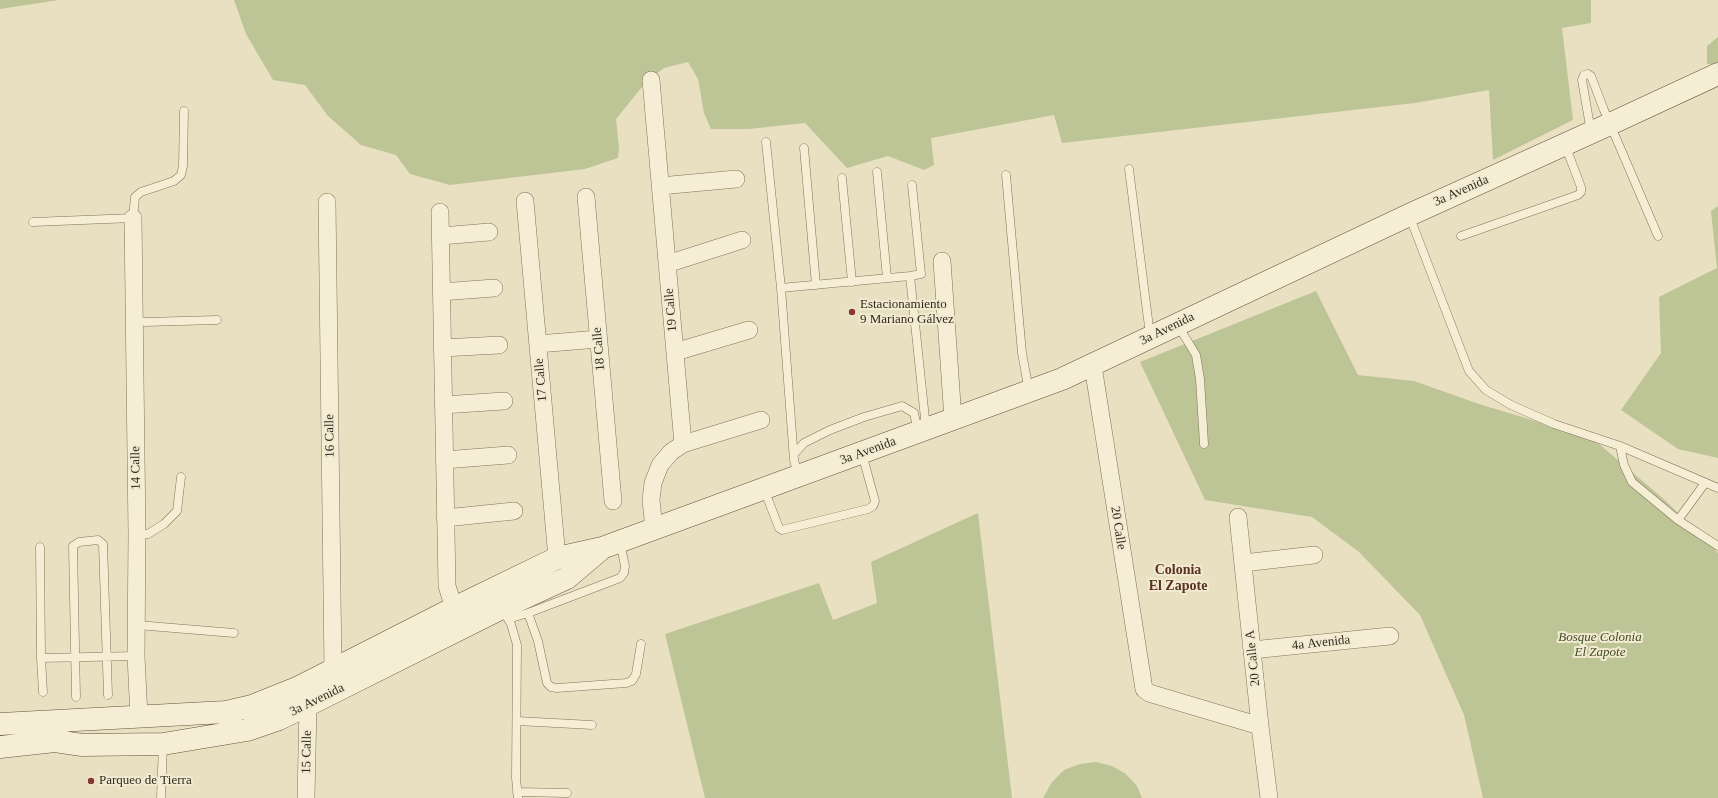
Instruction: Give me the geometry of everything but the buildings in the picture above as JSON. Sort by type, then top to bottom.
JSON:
[{"type":"street","name":"3a Avenida","points":[[0,724],[226,712],[252,706],[297,688],[454,608],[557,558],[611,545],[1030,392],[1093,366],[1150,336],[1409,215],[1718,74]]},
{"type":"street","name":"19 Calle","points":[[651,80],[683,444]]},
{"type":"street","points":[[660,186],[736,179]]},
{"type":"street","name":"18 Calle","points":[[586,197],[613,501]]},
{"type":"street","name":"17 Calle","points":[[525,201],[557,558]]},
{"type":"street","name":"16 Calle","points":[[327,202],[333,670]]},
{"type":"street","points":[[440,212],[447,586],[454,608]]},
{"type":"street","name":"14 Calle","points":[[132,218],[138,625],[136,656],[139,717]]},
{"type":"street","points":[[441,236],[489,232]]},
{"type":"street","points":[[667,264],[742,240]]},
{"type":"street","points":[[942,261],[953,420]]},
{"type":"street","points":[[441,292],[494,288]]},
{"type":"street","points":[[675,352],[749,330]]},
{"type":"street","points":[[538,344],[598,338]]},
{"type":"street","points":[[442,348],[499,345]]},
{"type":"street","name":"20 Calle","points":[[1093,366],[1144,689],[1149,693],[1260,726]]},
{"type":"street","points":[[443,405],[504,401]]},
{"type":"street","points":[[654,529],[651,500],[655,476],[660,465],[671,452],[683,444],[761,420]]},
{"type":"street","points":[[444,460],[508,455]]},
{"type":"street","points":[[445,518],[514,511]]},
{"type":"street","name":"20 Calle A","points":[[1238,517],[1269,798]]},
{"type":"street","name":"3a Avenida","points":[[0,747],[55,741],[82,745],[163,744],[247,730],[279,719],[505,614],[567,578],[611,545]]},
{"type":"street","points":[[1243,563],[1314,555]]},
{"type":"street","name":"4a Avenida","points":[[1252,650],[1390,636]]},
{"type":"street","name":"15 Calle","points":[[306,798],[308,705]]},
{"type":"street","points":[[55,741],[80,735],[132,734],[138,732],[139,717]]},
{"type":"lane","points":[[1601,128],[1591,76],[1588,74],[1584,75],[1582,80],[1601,128],[1658,236]]},
{"type":"lane","points":[[33,222],[132,218],[135,196],[141,192],[174,181],[181,175],[183,166],[184,111]]},
{"type":"lane","points":[[766,142],[781,288],[794,454],[798,476]]},
{"type":"lane","points":[[1461,236],[1578,195],[1581,192],[1581,187],[1564,144]]},
{"type":"lane","points":[[804,148],[816,285]]},
{"type":"lane","points":[[1129,169],[1150,336]]},
{"type":"lane","points":[[877,172],[888,278]]},
{"type":"lane","points":[[1006,175],[1022,353],[1030,392]]},
{"type":"lane","points":[[842,178],[852,282]]},
{"type":"lane","points":[[781,288],[921,274],[912,185]]},
{"type":"lane","points":[[1409,215],[1469,371],[1486,390],[1511,406],[1554,424],[1620,446],[1718,488]]},
{"type":"lane","points":[[910,276],[922,431]]},
{"type":"lane","points":[[134,320],[145,322],[217,320]]},
{"type":"lane","points":[[1177,324],[1196,355],[1200,379],[1204,444]]},
{"type":"lane","points":[[794,454],[804,443],[830,430],[864,417],[902,406],[914,413],[922,431]]},
{"type":"lane","points":[[1620,446],[1624,465],[1632,482],[1678,520],[1718,546]]},
{"type":"lane","points":[[764,489],[779,528],[782,530],[868,509],[873,506],[875,501],[861,453]]},
{"type":"lane","points":[[137,534],[148,534],[164,524],[177,511],[181,477]]},
{"type":"lane","points":[[1678,520],[1705,483]]},
{"type":"lane","points":[[76,697],[74,546],[79,542],[98,540],[103,544],[108,695]]},
{"type":"lane","points":[[567,793],[517,795],[517,644],[505,614],[528,613],[620,578],[624,573],[625,566],[611,545]]},
{"type":"lane","points":[[40,547],[41,658],[44,692]]},
{"type":"lane","points":[[528,613],[538,641],[547,683],[551,687],[557,688],[626,684],[632,681],[636,674],[641,644]]},
{"type":"lane","points":[[138,625],[234,633]]},
{"type":"lane","points":[[41,658],[136,656]]},
{"type":"lane","points":[[517,721],[592,725]]},
{"type":"lane","points":[[161,798],[163,744]]},
{"type":"green space","points":[[0,0],[59,0],[0,9]]},
{"type":"green space","points":[[234,0],[1591,0],[1591,23],[1562,28],[1573,120],[1493,160],[1489,90],[1415,103],[1062,143],[1054,115],[931,138],[934,165],[924,170],[888,156],[847,168],[805,123],[749,129],[711,129],[704,113],[698,79],[688,62],[664,68],[646,82],[616,119],[619,148],[618,158],[585,169],[450,185],[410,174],[396,155],[361,145],[328,116],[305,85],[273,80],[246,34]]},
{"type":"green space","points":[[1718,37],[1718,64],[1707,64],[1707,46]]},
{"type":"green space","points":[[1718,206],[1718,458],[1678,449],[1621,410],[1661,353],[1659,297],[1717,268],[1711,211]]},
{"type":"green space","name":"Bosque Colonia El Zapote","points":[[1316,291],[1358,375],[1414,381],[1479,404],[1592,438],[1666,501],[1718,553],[1718,798],[1483,798],[1464,715],[1420,615],[1359,552],[1312,517],[1205,500],[1140,362]]},
{"type":"green space","points":[[978,513],[1012,798],[705,798],[665,634],[819,583],[833,620],[877,603],[871,562]]},
{"type":"green space","points":[[1096,762],[1112,766],[1126,774],[1137,786],[1142,798],[1043,798],[1052,782],[1064,770],[1080,764]]},
{"type":"place","name":"Estacionamiento 9 Mariano Gálvez","points":[[852,312]]},
{"type":"place","name":"Parqueo de Tierra","points":[[91,781]]},
{"type":"district","name":"Colonia El Zapote","points":[[1178,578]]}]
